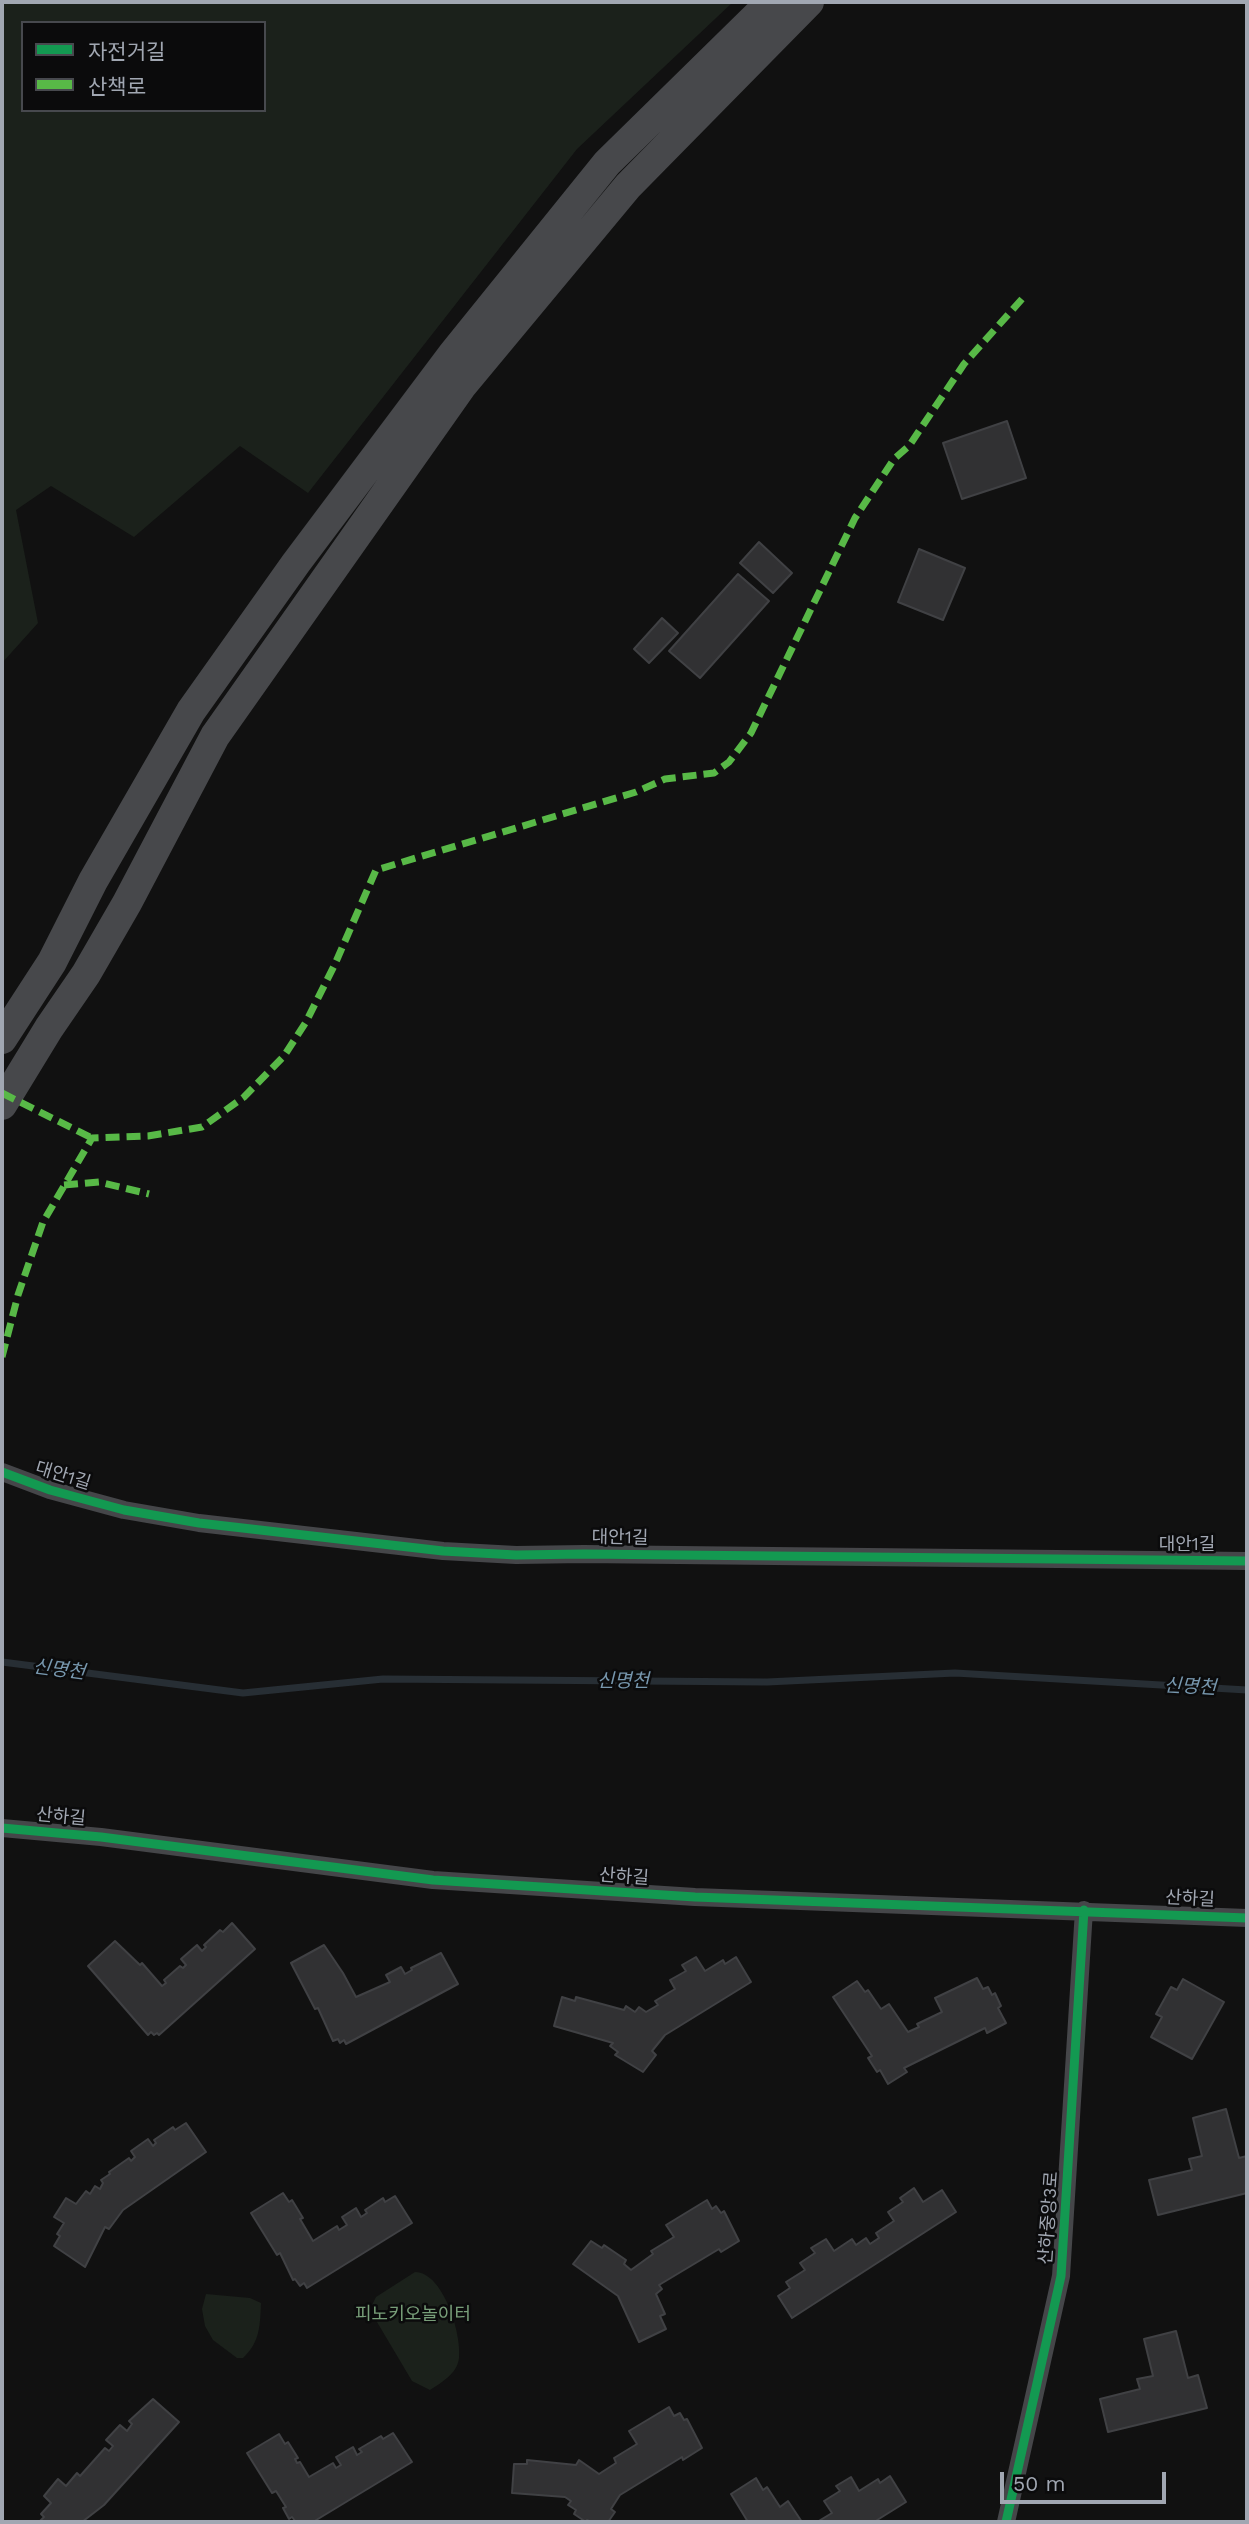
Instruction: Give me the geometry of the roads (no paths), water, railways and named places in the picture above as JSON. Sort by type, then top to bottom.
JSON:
[{"type":"highway","points":[[2,1039],[52,962],[93,881],[191,711],[296,562],[452,355],[607,163],[771,2]]},
{"type":"highway","points":[[2,1105],[86,974],[215,737],[461,387],[628,186],[809,2]]},
{"type":"street","name":"대안1길","points":[[2,1472],[50,1490],[136,1512],[199,1523],[443,1551],[516,1555],[1247,1561]]},
{"type":"street","name":"산하길","points":[[2,1828],[101,1837],[433,1880],[695,1897],[1247,1918]]},
{"type":"street","name":"산하중앙3로","points":[[1006,2522],[1061,2276],[1084,1910]]},
{"type":"waterway","name":"신명천","points":[[2,1662],[243,1693],[383,1679],[767,1682],[955,1673],[1247,1690]]},
{"type":"park label","name":"피노키오놀이터","points":[[413,2315]]}]
